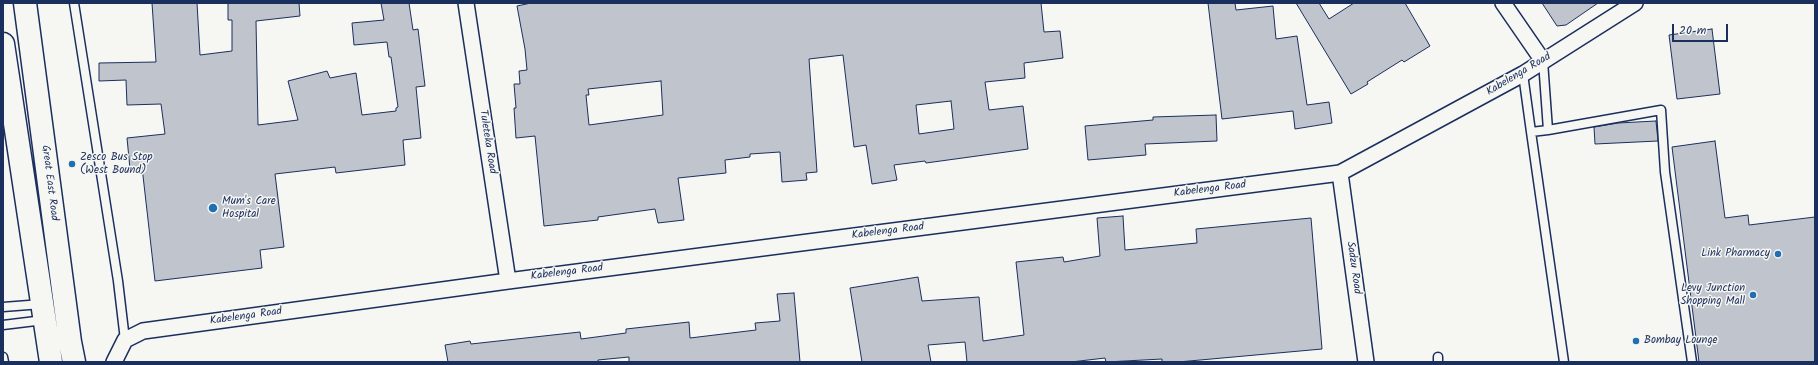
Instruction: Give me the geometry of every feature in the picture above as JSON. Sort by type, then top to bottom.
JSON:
[{"type":"main road","name":"Great East Road","points":[[25,3],[62,288],[74,362]]},
{"type":"main road","name":"Great East Road","points":[[3,44],[51,362]]},
{"type":"street","name":"Tuleteka Road","points":[[466,3],[508,281]]},
{"type":"street","points":[[1503,3],[1543,61]]},
{"type":"street","name":"Kabelenga Road","points":[[125,340],[143,331],[508,281],[1340,173],[1523,74],[1635,3]]},
{"type":"street","name":"Sadzu Road","points":[[1340,173],[1366,362]]},
{"type":"street","points":[[114,362],[125,340]]},
{"type":"lane","points":[[74,3],[118,281],[125,340]]},
{"type":"lane","points":[[1543,61],[1548,130]]},
{"type":"lane","points":[[1523,74],[1564,362]]},
{"type":"lane","points":[[1531,132],[1661,110],[1665,172],[1692,362]]},
{"type":"lane","points":[[3,307],[44,312]]},
{"type":"lane","points":[[3,325],[44,312]]},
{"type":"lane","points":[[3,358],[4,362]]},
{"type":"building","points":[[152,3],[197,3],[200,55],[232,51],[232,20],[228,20],[228,3],[299,3],[300,16],[256,21],[258,125],[298,120],[288,81],[327,71],[330,78],[356,73],[362,115],[396,111],[396,108],[398,107],[391,57],[389,57],[387,42],[354,45],[352,23],[384,20],[381,3],[409,3],[413,30],[418,29],[425,86],[416,87],[421,138],[403,140],[405,165],[336,173],[335,167],[275,174],[284,247],[260,250],[262,268],[155,281],[142,167],[130,169],[127,138],[165,134],[161,104],[127,105],[126,80],[99,81],[99,63],[156,62]]},
{"type":"building","points":[[531,3],[1041,3],[1044,32],[1060,31],[1063,58],[1024,63],[1025,78],[985,82],[989,110],[1023,106],[1028,149],[926,163],[925,161],[894,165],[897,180],[872,184],[866,145],[854,147],[843,55],[809,59],[817,172],[806,173],[807,180],[782,182],[780,152],[750,154],[750,157],[725,160],[726,173],[678,178],[684,220],[658,223],[655,209],[598,217],[598,220],[544,226],[535,136],[516,138],[514,84],[520,84],[519,71],[527,70],[525,49],[517,6]],"holes":[[[661,81],[663,115],[589,125],[586,95],[589,95],[588,89]],[[951,101],[954,129],[919,134],[916,105]]]},
{"type":"building","points":[[1208,3],[1235,3],[1236,10],[1273,6],[1276,39],[1297,36],[1307,105],[1329,102],[1332,123],[1295,129],[1293,111],[1222,119]]},
{"type":"building","points":[[1296,3],[1319,3],[1329,19],[1354,3],[1405,3],[1430,46],[1404,62],[1402,60],[1351,94]]},
{"type":"building","points":[[1542,3],[1598,3],[1566,25],[1557,26]]},
{"type":"building","points":[[1712,29],[1720,94],[1677,99],[1669,35]]},
{"type":"building","points":[[1216,115],[1217,141],[1145,144],[1146,155],[1088,160],[1085,126],[1153,120],[1153,117]]},
{"type":"building","points":[[1656,121],[1658,141],[1595,144],[1594,127],[1618,123]]},
{"type":"building","name":"Levy Junction Shopping Mall","points":[[1715,141],[1725,218],[1748,215],[1749,225],[1815,217],[1815,362],[1699,362],[1672,147]]},
{"type":"building","points":[[1123,216],[1125,250],[1197,243],[1196,229],[1311,218],[1322,349],[1178,362],[1162,362],[1162,359],[1106,362],[1105,358],[1071,362],[967,362],[965,342],[928,345],[931,362],[862,362],[850,288],[918,277],[922,301],[979,297],[983,341],[1024,335],[1016,262],[1063,257],[1064,262],[1100,256],[1097,218]]},
{"type":"building","points":[[794,293],[800,362],[629,362],[629,357],[598,360],[598,362],[448,362],[445,345],[470,341],[471,344],[580,332],[581,339],[626,333],[626,329],[689,322],[690,338],[756,330],[755,323],[780,321],[777,294]]},
{"type":"place","name":"Zesco Bus Stop (West Bound)","points":[[72,164]]},
{"type":"place","name":"Mum's Care Hospital","points":[[213,208]]},
{"type":"place","name":"Link Pharmacy","points":[[1778,254]]},
{"type":"place","name":"Levy Junction Shopping Mall","points":[[1753,295]]},
{"type":"place","name":"Bombay Lounge","points":[[1636,341]]}]
